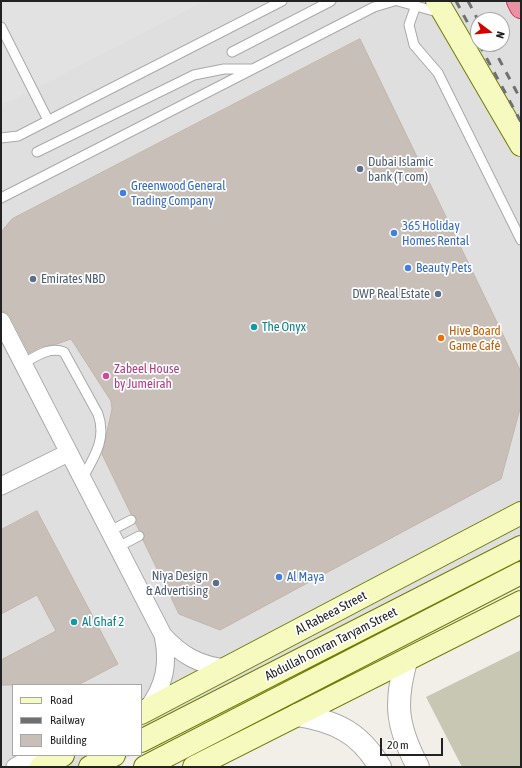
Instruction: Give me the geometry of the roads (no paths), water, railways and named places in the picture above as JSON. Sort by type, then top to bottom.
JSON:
[{"type":"highway","points":[[518,1],[521,6]]},
{"type":"main road","points":[[440,8],[521,146]]},
{"type":"main road","name":"Al Rabeea Street","points":[[144,711],[521,513]]},
{"type":"main road","name":"Abdullah Omran Taryam Street","points":[[142,740],[521,547]]},
{"type":"main road","name":"Abdullah Omran Taryam Street","points":[[144,767],[521,574]]},
{"type":"main road","points":[[194,767],[521,602]]},
{"type":"main road","points":[[41,767],[61,756]]},
{"type":"main road","points":[[90,767],[112,756]]},
{"type":"street","points":[[1,321],[163,635],[181,653],[191,659],[209,665],[228,668]]},
{"type":"street","points":[[1,486],[68,453]]},
{"type":"street","points":[[144,711],[155,699],[165,675],[166,661],[163,635]]},
{"type":"street","points":[[406,661],[400,681],[398,701],[400,722],[405,742],[417,765]]},
{"type":"street","points":[[297,715],[319,719],[338,726],[350,733],[371,752],[380,767]]},
{"type":"street","points":[[15,767],[34,756]]},
{"type":"street","points":[[388,767],[394,761],[401,759],[409,760],[417,765]]},
{"type":"lane","points":[[1,138],[18,136],[282,1]]},
{"type":"lane","points":[[232,52],[331,1]]},
{"type":"lane","points":[[1,198],[374,7],[394,1]]},
{"type":"lane","points":[[398,1],[440,8]]},
{"type":"lane","points":[[416,5],[409,25],[414,45],[438,74],[521,240]]},
{"type":"lane","points":[[1,27],[48,120]]},
{"type":"lane","points":[[37,152],[194,75],[224,69],[254,69]]},
{"type":"lane","points":[[22,364],[45,352],[56,349],[64,352],[98,414],[102,430],[99,447],[82,478]]},
{"type":"lane","points":[[110,531],[131,520]]},
{"type":"lane","points":[[118,547],[138,536]]},
{"type":"railway","points":[[456,1],[470,27]]},
{"type":"railway","points":[[468,1],[474,12]]},
{"type":"railway","points":[[483,52],[521,122]]},
{"type":"railway","points":[[495,52],[521,100]]},
{"type":"place","name":"Dubai Islamic bank (T com)","points":[[360,169]]},
{"type":"place","name":"Greenwood General Trading Company","points":[[123,193]]},
{"type":"place","name":"365 Holiday Homes Rental","points":[[394,233]]},
{"type":"place","name":"Beauty Pets","points":[[408,268]]},
{"type":"place","name":"Emirates NBD","points":[[33,279]]},
{"type":"place","name":"DWP Real Estate","points":[[438,294]]},
{"type":"place","name":"The Onyx","points":[[254,327]]},
{"type":"place","name":"Hive Board Game Café","points":[[441,338]]},
{"type":"place","name":"Zabeel House by Jumeirah","points":[[106,376]]},
{"type":"place","name":"Al Maya","points":[[279,577]]},
{"type":"place","name":"Niya Design & Advertising","points":[[216,583]]},
{"type":"place","name":"Al Ghaf 2","points":[[74,622]]}]
